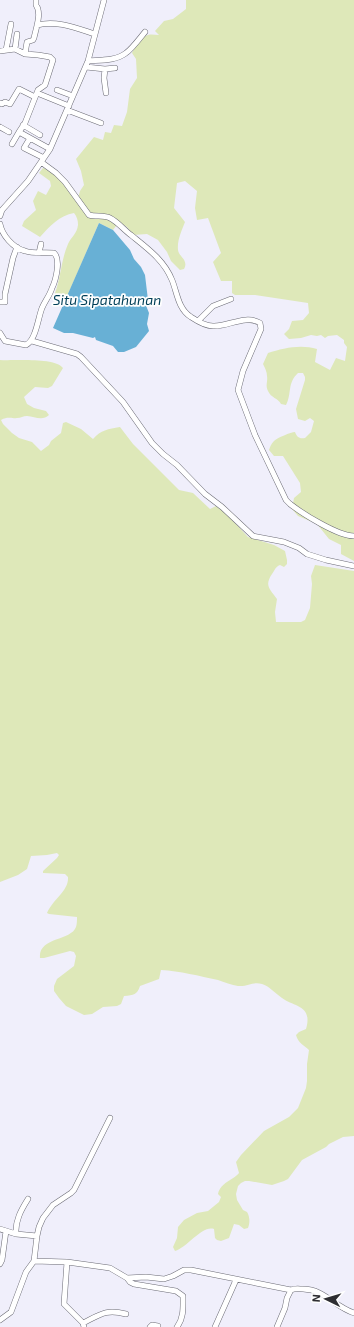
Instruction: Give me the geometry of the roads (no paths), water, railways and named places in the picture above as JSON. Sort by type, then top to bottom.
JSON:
[{"type":"street","points":[[25,54],[27,42],[34,39],[37,25],[38,8],[36,5],[36,0]]},
{"type":"street","points":[[0,216],[1,209],[18,193],[50,149],[86,67],[104,0]]},
{"type":"street","points":[[11,24],[3,50],[15,49],[25,54],[50,57],[52,60],[44,85],[39,88],[23,125],[12,144]]},
{"type":"street","points":[[37,25],[61,24],[95,34]]},
{"type":"street","points":[[88,61],[105,60],[126,53],[145,32]]},
{"type":"street","points":[[15,49],[17,34]]},
{"type":"street","points":[[86,67],[104,69],[115,68]]},
{"type":"street","points":[[104,69],[106,93]]},
{"type":"street","points":[[0,103],[2,104],[4,102],[10,104],[19,89],[68,108],[100,123]]},
{"type":"street","points":[[57,90],[73,96]]},
{"type":"street","points":[[23,125],[40,135]]},
{"type":"street","points":[[0,127],[9,132]]},
{"type":"street","points":[[19,132],[50,149]]},
{"type":"street","points":[[30,138],[24,148],[42,160],[56,173],[89,215],[109,218],[116,222],[144,244],[162,262],[172,278],[184,311],[203,324],[212,326],[248,320],[256,320],[260,323],[261,329],[243,371],[238,390],[255,435],[286,500],[290,504],[338,533],[354,536]]},
{"type":"street","points":[[0,224],[5,236],[17,247],[25,251],[54,253],[56,254],[58,260],[53,288],[42,308],[32,341],[26,345],[6,341],[2,338],[0,333]]},
{"type":"street","points":[[39,253],[41,244]]},
{"type":"street","points":[[0,302],[5,302],[5,294],[17,247]]},
{"type":"street","points":[[198,321],[213,306],[231,299]]},
{"type":"street","points":[[32,341],[81,356],[123,402],[152,443],[253,536],[284,542],[307,554],[354,566]]},
{"type":"street","points":[[0,1320],[11,1312],[26,1272],[34,1261],[37,1236],[43,1218],[53,1205],[74,1190],[110,1118]]},
{"type":"street","points":[[16,1234],[15,1229],[18,1218],[28,1199]]},
{"type":"street","points":[[0,1264],[2,1260],[3,1230],[16,1234],[37,1236]]},
{"type":"street","points":[[34,1261],[67,1262],[110,1268],[134,1284],[181,1293],[183,1296],[183,1314],[177,1327]]},
{"type":"street","points":[[67,1262],[64,1304],[84,1325],[101,1313],[109,1311],[126,1314]]},
{"type":"street","points":[[127,1278],[146,1277],[164,1279],[184,1270],[191,1270],[290,1290],[301,1288],[314,1290],[354,1313]]},
{"type":"street","points":[[215,1327],[236,1280]]},
{"type":"street","points":[[277,1327],[285,1308],[290,1290]]},
{"type":"street","points":[[150,1327],[152,1325],[158,1326]]},
{"type":"water","name":"Situ Sipatahunan","points":[[99,223],[113,230],[130,250],[134,259],[141,267],[145,275],[148,300],[145,303],[149,313],[147,324],[149,331],[136,347],[124,352],[118,352],[113,346],[96,340],[95,337],[93,338],[73,333],[64,333],[53,328]]}]
